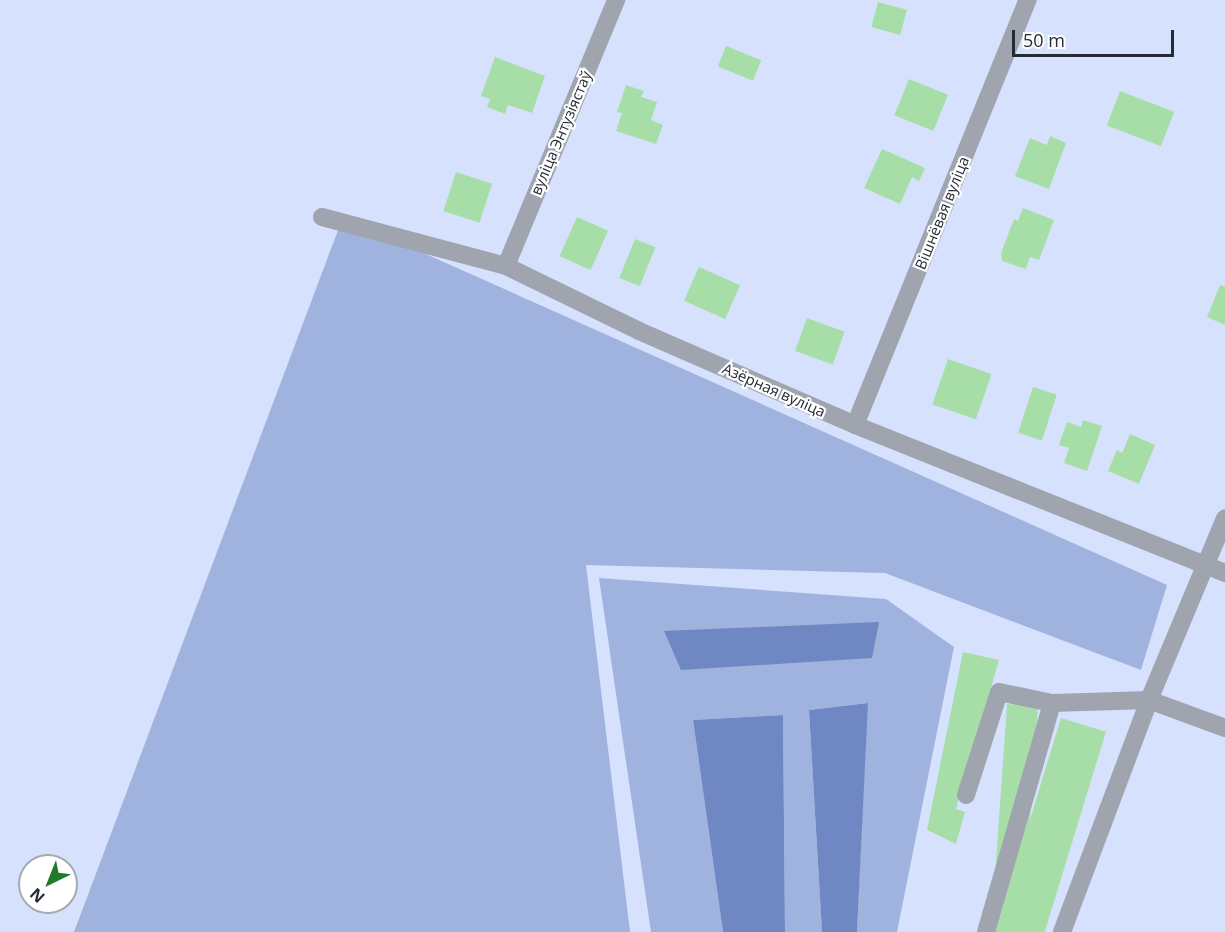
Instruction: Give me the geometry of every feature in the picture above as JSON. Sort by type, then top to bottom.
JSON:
[{"type":"street","name":"вуліца Энтузіястаў","points":[[506,266],[616,0]]},
{"type":"street","name":"Вішнёвая вуліца","points":[[855,425],[1028,0]]},
{"type":"street","name":"Азёрная вуліца","points":[[322,217],[506,266],[639,331],[855,425],[1225,573]]},
{"type":"street","points":[[1062,932],[1149,700],[1225,518]]},
{"type":"street","points":[[966,795],[999,692],[1052,703],[1149,700],[1225,728]]},
{"type":"street","points":[[986,932],[1052,703]]},
{"type":"shaded area","points":[[343,217],[1167,585],[1141,670],[885,573],[586,565],[630,932],[74,932]]},
{"type":"shaded area","points":[[599,578],[886,599],[954,647],[897,932],[857,932],[867,703],[809,710],[822,932],[785,932],[783,715],[693,720],[723,932],[651,932]]},
{"type":"shaded area","points":[[879,622],[872,658],[681,670],[664,631]]},
{"type":"shaded area","points":[[868,703],[857,932],[822,932],[809,710]]},
{"type":"shaded area","points":[[783,715],[785,932],[723,932],[693,720]]},
{"type":"building","points":[[878,2],[907,10],[900,35],[871,27]]},
{"type":"building","points":[[726,46],[761,60],[753,81],[718,66]]},
{"type":"building","points":[[495,57],[545,76],[532,113],[508,105],[505,114],[487,107],[490,99],[481,96]]},
{"type":"building","points":[[909,79],[948,95],[933,131],[894,115]]},
{"type":"building","points":[[626,85],[644,91],[641,97],[657,102],[651,120],[663,125],[656,144],[616,131],[622,113],[617,112]]},
{"type":"building","points":[[1120,91],[1174,112],[1161,146],[1107,126]]},
{"type":"building","points":[[1050,136],[1066,143],[1049,189],[1015,176],[1030,138],[1047,145]]},
{"type":"building","points":[[882,149],[925,168],[919,181],[912,177],[900,204],[864,188]]},
{"type":"building","points":[[456,172],[492,184],[479,223],[443,211]]},
{"type":"building","points":[[1023,208],[1054,220],[1039,260],[1030,257],[1026,269],[1002,261],[1001,253],[1014,219],[1018,221]]},
{"type":"building","points":[[577,217],[608,231],[591,270],[560,256]]},
{"type":"building","points":[[635,239],[655,247],[640,286],[619,278]]},
{"type":"building","points":[[699,267],[740,285],[725,319],[684,301]]},
{"type":"building","points":[[1220,285],[1225,287],[1225,325],[1207,317]]},
{"type":"building","points":[[807,318],[845,332],[833,365],[795,351]]},
{"type":"building","points":[[948,359],[991,374],[976,419],[932,404]]},
{"type":"building","points":[[1033,387],[1057,395],[1042,440],[1018,433]]},
{"type":"building","points":[[1083,420],[1102,426],[1087,471],[1064,463],[1069,448],[1059,445],[1067,422],[1081,427]]},
{"type":"building","points":[[1130,434],[1155,445],[1139,484],[1108,471],[1117,450],[1122,453]]},
{"type":"building","points":[[963,652],[999,660],[956,809],[965,812],[956,844],[927,830]]},
{"type":"building","points":[[1007,704],[1038,706],[1022,932],[991,932]]},
{"type":"building","points":[[1061,718],[1106,732],[1045,932],[996,931]]}]
